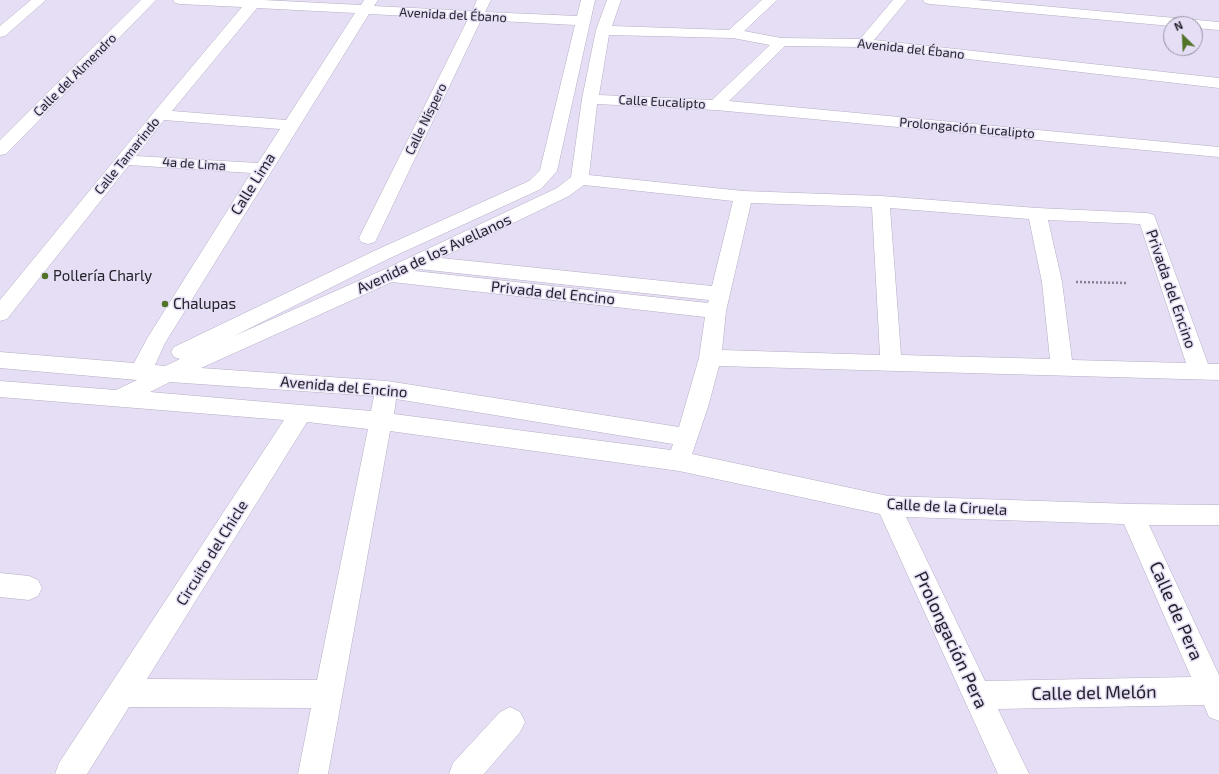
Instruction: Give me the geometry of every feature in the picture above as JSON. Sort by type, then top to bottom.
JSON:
[{"type":"street","points":[[0,33],[39,0]]},
{"type":"street","name":"Calle del Almendro","points":[[0,150],[149,0]]},
{"type":"street","name":"Avenida del Ébano","points":[[180,0],[368,5],[478,16],[583,21]]},
{"type":"street","name":"Calle Níspero","points":[[368,238],[478,16],[484,0]]},
{"type":"street","name":"Avenida de los Avellanos","points":[[93,397],[381,255],[535,185],[548,171],[588,0]]},
{"type":"street","points":[[580,179],[590,99],[603,30],[614,0]]},
{"type":"street","points":[[733,34],[770,0]]},
{"type":"street","points":[[864,43],[900,0]]},
{"type":"street","points":[[930,0],[1163,21]]},
{"type":"street","name":"Calle Tamarindo","points":[[0,314],[160,115],[254,2]]},
{"type":"street","name":"Calle Lima","points":[[141,372],[155,342],[368,5]]},
{"type":"street","points":[[1203,25],[1219,26]]},
{"type":"street","name":"Avenida del Ébano","points":[[603,30],[733,34],[781,42],[864,43],[1219,83]]},
{"type":"street","name":"Calle Eucalipto","points":[[590,99],[716,105],[781,42]]},
{"type":"street","name":"Prolongación Eucalipto","points":[[716,105],[1219,152]]},
{"type":"street","points":[[160,115],[291,125]]},
{"type":"street","name":"4a de Lima","points":[[125,160],[263,169]]},
{"type":"street","name":"Avenida de los Avellanos","points":[[118,399],[169,373],[390,275],[563,192],[580,179]]},
{"type":"street","name":"Privada del Encino","points":[[580,179],[742,197],[881,202],[1037,214],[1147,219],[1209,372],[710,358]]},
{"type":"street","points":[[679,461],[697,407],[710,358],[718,303],[742,197]]},
{"type":"street","points":[[881,202],[891,363]]},
{"type":"street","points":[[1037,214],[1052,282],[1062,367]]},
{"type":"street","name":"Privada del Encino","points":[[415,262],[718,303]]},
{"type":"street","name":"Privada del Encino","points":[[390,275],[718,303]]},
{"type":"street","name":"Avenida del Encino","points":[[0,360],[141,372],[387,389],[686,437]]},
{"type":"street","name":"Avenida del Encino","points":[[0,389],[301,413],[381,421],[679,461]]},
{"type":"street","points":[[314,774],[387,389]]},
{"type":"street","name":"Circuito del Chicle","points":[[70,774],[301,413]]},
{"type":"street","name":"Calle de la Ciruela","points":[[679,461],[888,506],[1132,514],[1219,515]]},
{"type":"street","name":"Prolongación Pera","points":[[888,506],[1014,774]]},
{"type":"street","name":"Calle de Pera","points":[[1132,514],[1215,699]]},
{"type":"street","points":[[0,585],[29,588]]},
{"type":"street","points":[[123,693],[329,694]]},
{"type":"street","name":"Calle del Melón","points":[[976,695],[1215,699]]},
{"type":"street","points":[[464,774],[510,722]]},
{"type":"path","points":[[1092,282],[1127,283]]},
{"type":"place","name":"Pollería Charly","points":[[45,276]]},
{"type":"place","name":"Chalupas","points":[[165,304]]}]
